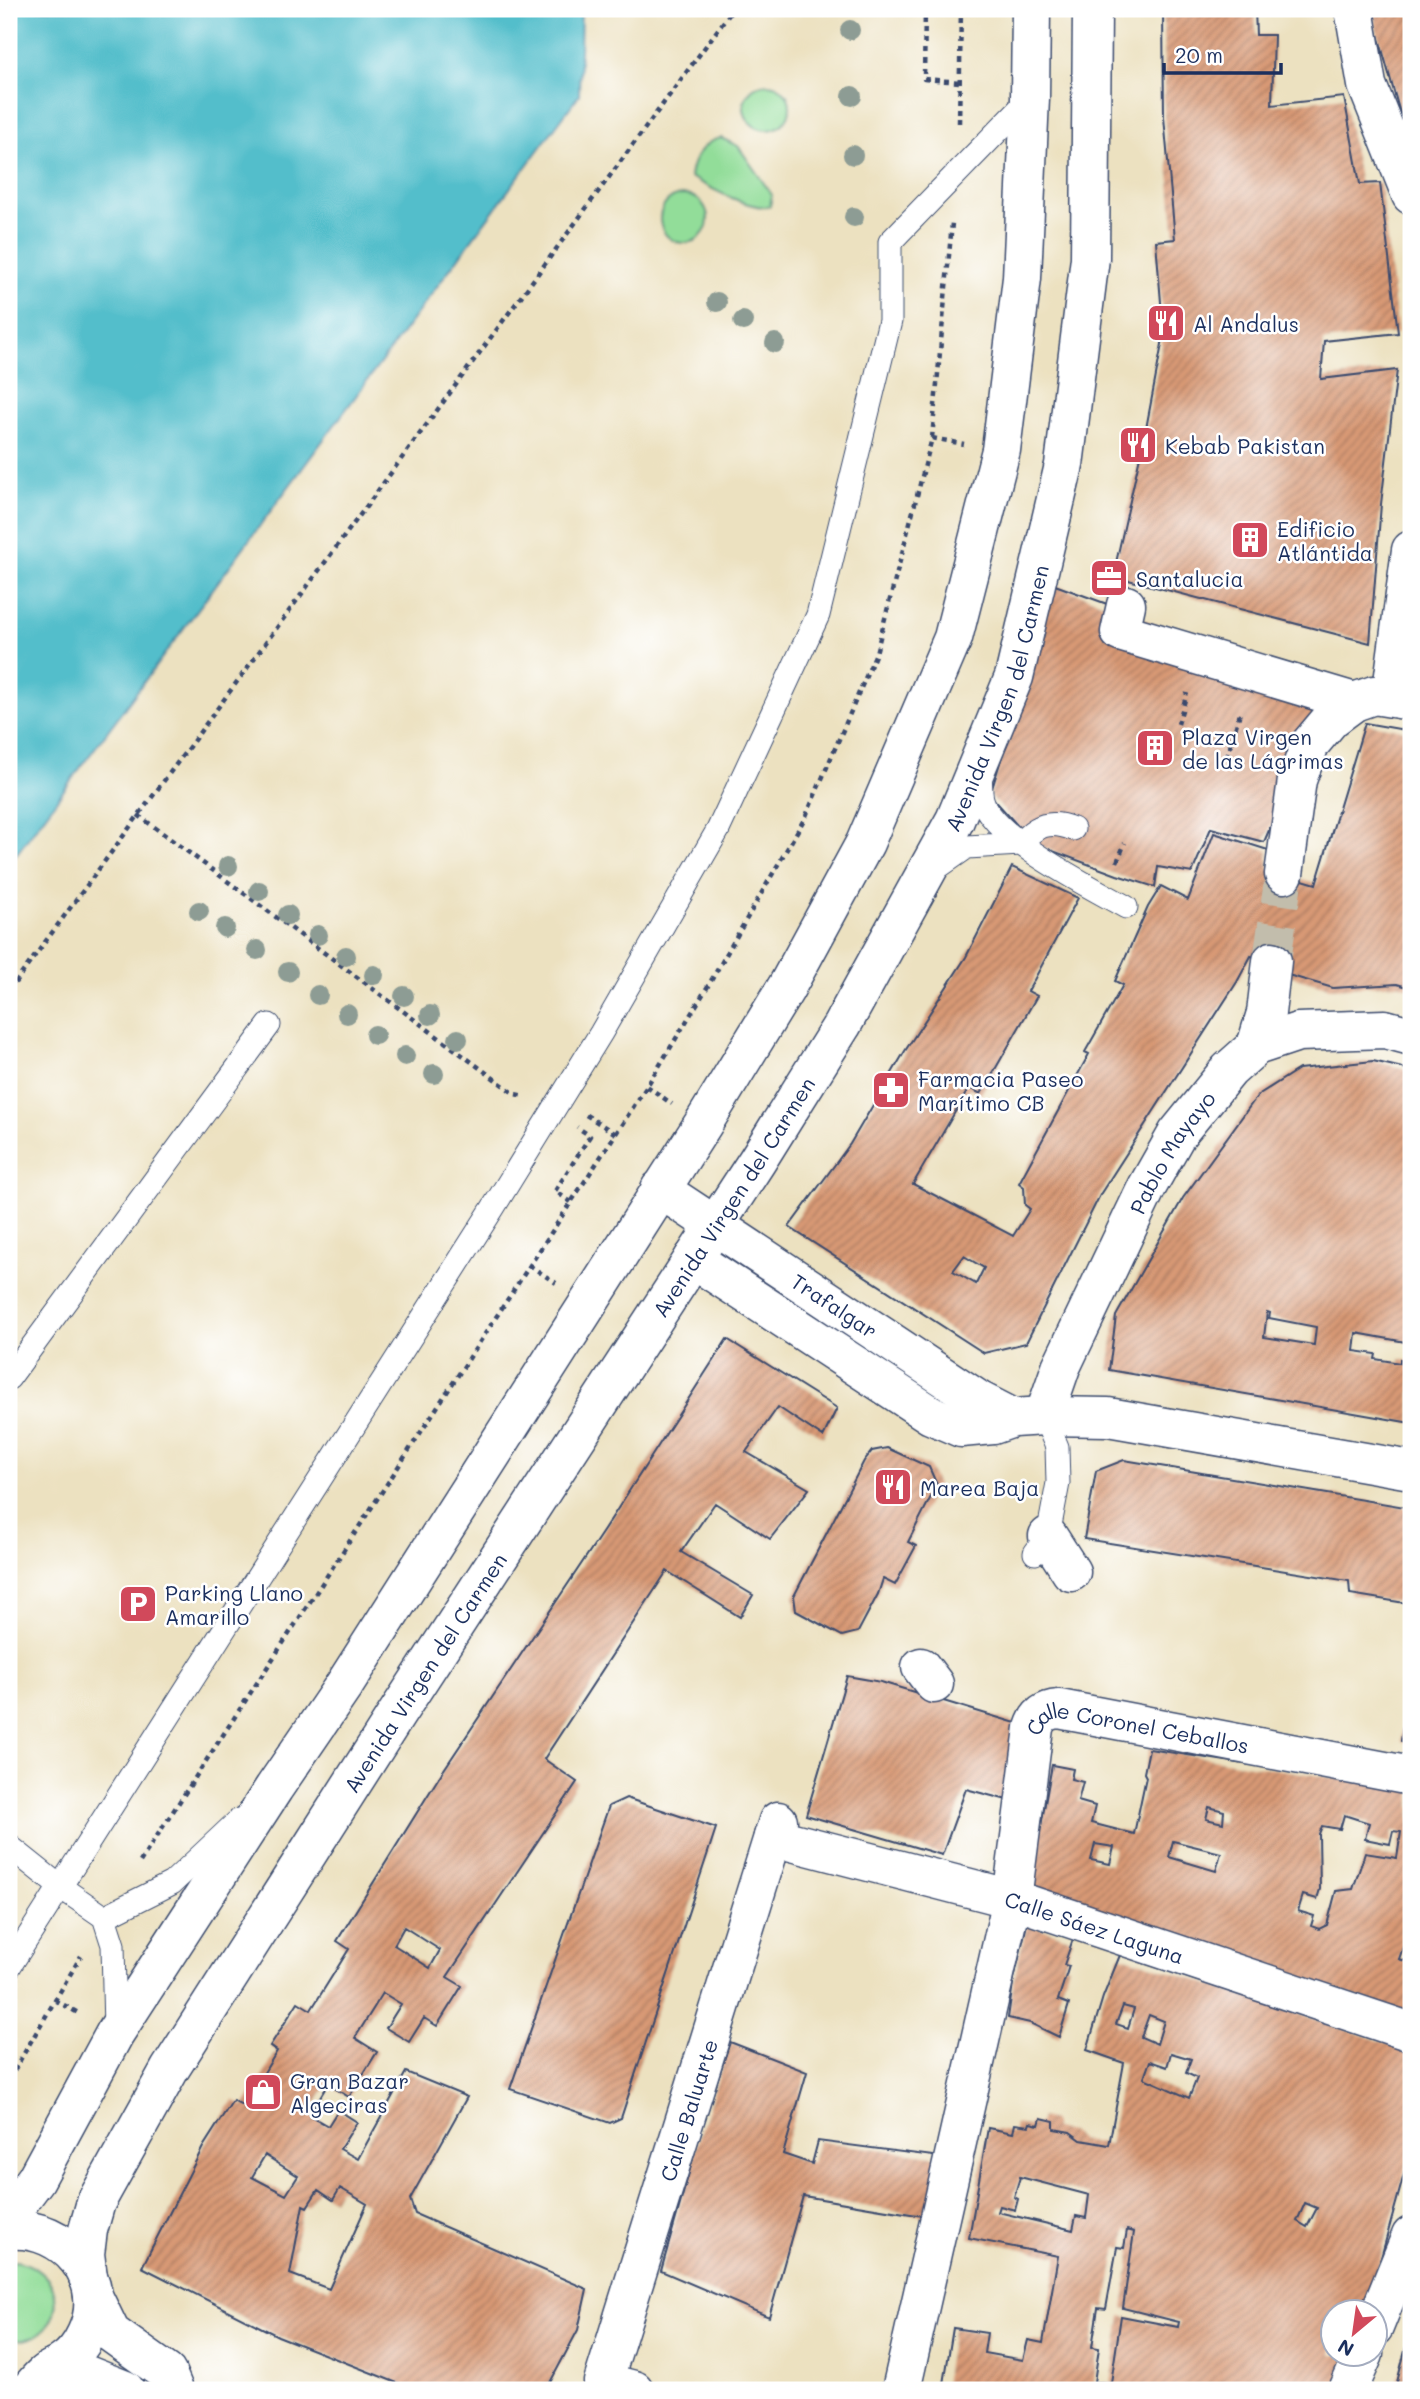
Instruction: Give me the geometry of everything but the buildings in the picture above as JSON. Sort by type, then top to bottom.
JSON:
[{"type":"main road","points":[[9,2215],[36,2179],[115,2033],[345,1684],[703,1124],[786,988],[865,843],[953,638],[1001,450],[1022,278],[1031,9]]},
{"type":"main road","name":"Avenida Virgen del Carmen","points":[[90,2286],[85,2253],[96,2202],[170,2069],[396,1715],[715,1227],[842,1025],[955,820],[1014,677],[1063,465],[1090,258],[1092,9]]},
{"type":"main road","points":[[1354,9],[1367,85],[1404,153],[1411,195]]},
{"type":"main road","points":[[1284,874],[1297,780],[1310,744],[1331,719],[1354,702],[1374,695],[1401,699],[1411,550]]},
{"type":"main road","points":[[1126,605],[1120,632],[1354,702]]},
{"type":"main road","points":[[1256,1046],[1266,1013],[1272,961]]},
{"type":"main road","name":"Pablo Mayayo","points":[[1029,1417],[1061,1367],[1147,1187],[1177,1134],[1229,1070],[1256,1046],[1298,1032],[1385,1029],[1411,1036]]},
{"type":"main road","name":"Trafalgar","points":[[660,1189],[980,1401],[1029,1417]]},
{"type":"main road","name":"Trafalgar","points":[[694,1259],[931,1415],[961,1429],[1029,1417],[1108,1418],[1411,1470]]},
{"type":"main road","points":[[1042,1545],[1071,1572]]},
{"type":"main road","name":"Calle Coronel Ceballos","points":[[901,2390],[1012,1899],[1034,1728],[1048,1703],[1059,1709],[1411,1776]]},
{"type":"main road","name":"Calle Sáez Laguna","points":[[775,1829],[1012,1899],[1411,2032]]},
{"type":"main road","name":"Calle Baluarte","points":[[619,2386],[775,1829]]},
{"type":"main road","points":[[9,2230],[30,2230],[49,2235],[66,2246],[79,2260],[111,2333],[167,2373],[174,2390]]},
{"type":"main road","points":[[1386,2298],[1411,2236]]},
{"type":"main road","points":[[34,2377],[62,2364],[87,2334],[92,2315],[90,2286]]},
{"type":"main road","points":[[1348,2390],[1358,2368]]},
{"type":"main road","points":[[34,2377],[82,2373],[125,2390]]},
{"type":"lane","points":[[9,1967],[558,1104],[718,830],[818,615],[890,321],[890,242],[1030,98]]},
{"type":"lane","points":[[979,761],[982,801],[1000,826],[1021,844],[1126,907]]},
{"type":"lane","points":[[1021,844],[1028,834],[1038,827],[1062,824],[1073,829]]},
{"type":"lane","points":[[922,877],[967,847],[1021,844]]},
{"type":"lane","points":[[9,1378],[269,1025]]},
{"type":"lane","points":[[1029,1417],[1057,1447],[1058,1483],[1042,1545]]},
{"type":"lane","points":[[104,1917],[172,1883],[274,1788]]},
{"type":"lane","points":[[9,1846],[59,1886],[104,1917],[113,1945],[115,2033]]},
{"type":"path","points":[[9,991],[733,9]]},
{"type":"path","points":[[925,9],[924,79],[960,82]]},
{"type":"path","points":[[1227,757],[1251,671]]},
{"type":"path","points":[[138,815],[515,1094],[558,1104],[584,1114],[616,1134]]},
{"type":"path","points":[[1117,862],[1125,843]]},
{"type":"path","points":[[571,1202],[555,1191],[590,1136],[576,1126],[584,1114]]},
{"type":"path","points":[[267,2390],[270,2385],[286,2390]]},
{"type":"green space","points":[[767,84],[783,91],[790,107],[783,123],[767,130],[751,123],[744,107],[751,91]]},
{"type":"green space","points":[[721,138],[738,146],[772,195],[770,206],[741,202],[690,177],[699,152],[709,143]]},
{"type":"green space","points":[[684,195],[701,202],[708,219],[701,236],[684,243],[667,236],[660,219],[667,202]]},
{"type":"green space","points":[[16,2261],[35,2268],[48,2279],[54,2293],[55,2308],[51,2321],[41,2332],[27,2339],[9,2340],[9,2262]]},
{"type":"water","points":[[9,9],[581,9],[579,95],[9,864]]},
{"type":"tunnel","points":[[1272,961],[1284,874]]},
{"type":"place","name":"Al Andalus","points":[[1166,323]]},
{"type":"place","name":"Kebab Pakistan","points":[[1138,445]]},
{"type":"place","name":"Edificio Atlántida","points":[[1250,540]]},
{"type":"place","name":"Santalucia","points":[[1109,578]]},
{"type":"place","name":"Plaza Virgen de las Lágrimas","points":[[1155,748]]},
{"type":"place","name":"Farmacia Paseo Marítimo CB","points":[[891,1090]]},
{"type":"place","name":"Marea Baja","points":[[893,1487]]},
{"type":"place","name":"Parking Llano Amarillo","points":[[138,1604]]},
{"type":"place","name":"Gran Bazar Algeciras","points":[[263,2092]]}]
